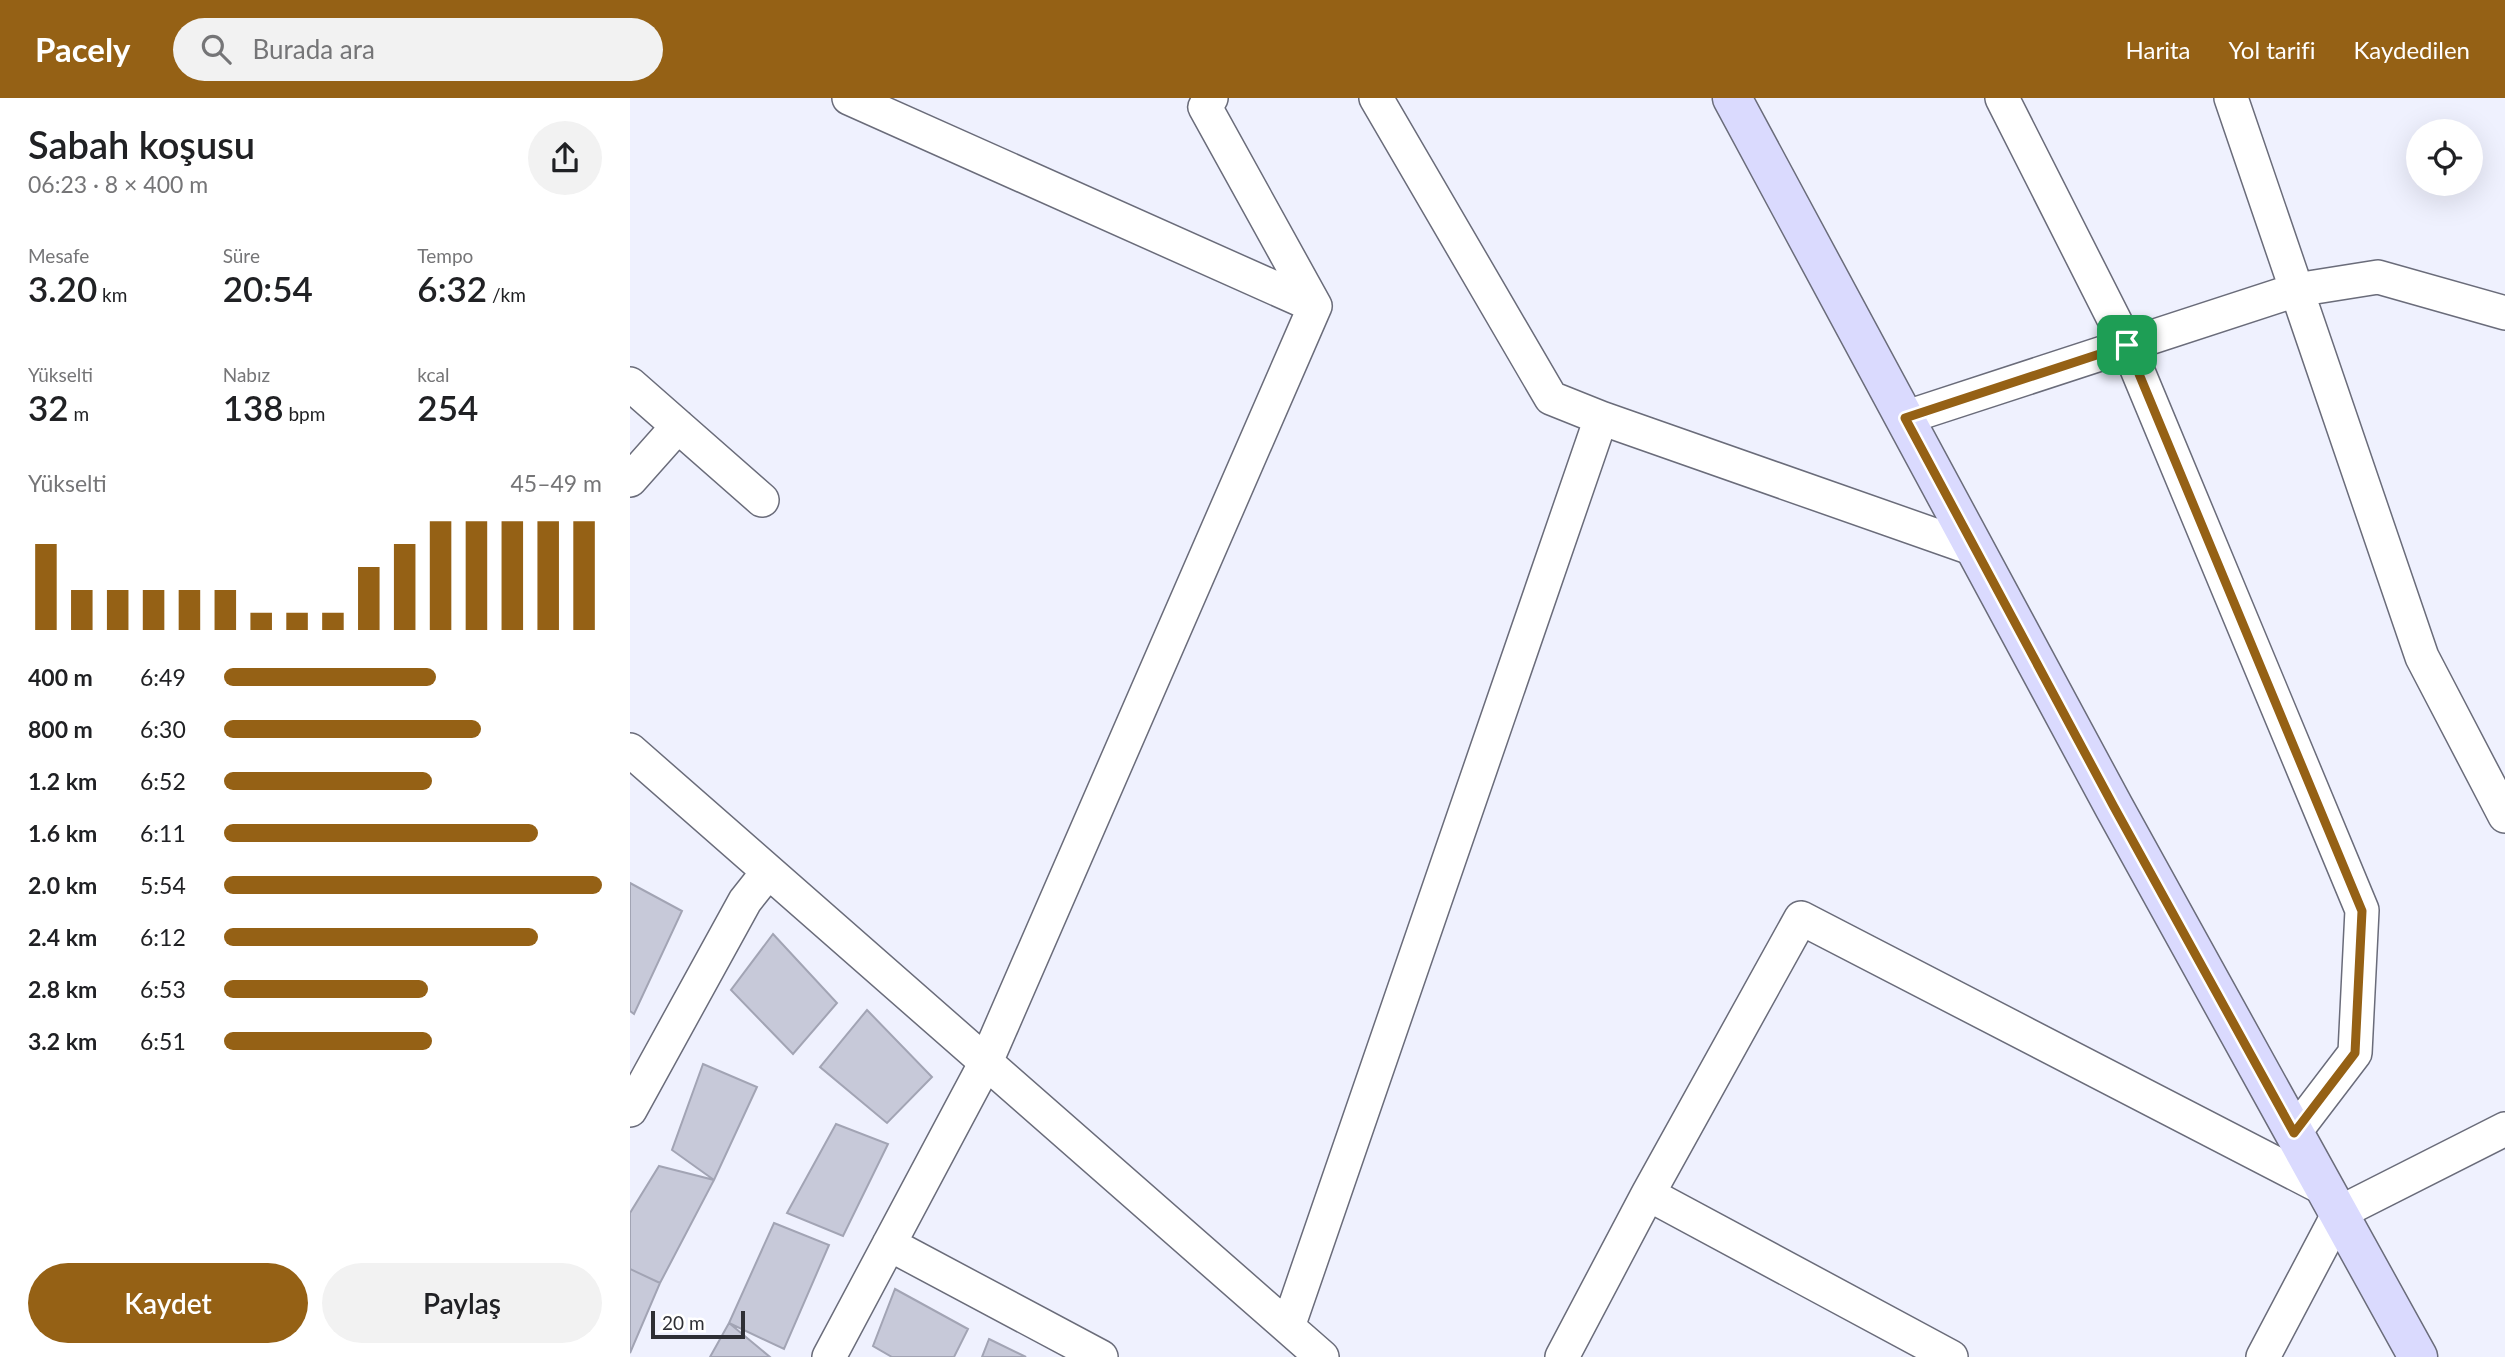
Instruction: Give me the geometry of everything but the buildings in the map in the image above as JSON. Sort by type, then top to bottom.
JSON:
[{"type":"street","points":[[849,98],[1315,306]]},
{"type":"street","points":[[1376,98],[1551,398],[1974,549]]},
{"type":"street","points":[[1732,98],[1974,549],[2418,1357]]},
{"type":"street","points":[[2002,98],[2127,345],[2362,911],[2355,1053],[2294,1133]]},
{"type":"street","points":[[2231,98],[2422,657],[2505,816]]},
{"type":"street","points":[[1200,101],[1315,306]]},
{"type":"street","points":[[1905,418],[2296,290],[2378,276],[2505,313]]},
{"type":"street","points":[[829,1357],[985,1064],[1315,306]]},
{"type":"street","points":[[630,384],[762,500]]},
{"type":"street","points":[[1288,1327],[1601,418]]},
{"type":"street","points":[[630,480],[678,426]]},
{"type":"street","points":[[630,750],[1322,1357]]},
{"type":"street","points":[[630,1110],[745,901],[768,872]]},
{"type":"street","points":[[1562,1357],[1648,1194],[1801,918],[2332,1201]]},
{"type":"street","points":[[2263,1357],[2332,1201],[2505,1129]]},
{"type":"street","points":[[1648,1194],[1951,1357]]},
{"type":"street","points":[[889,1244],[1101,1357]]},
{"type":"route","points":[[2127,345],[2362,911],[2355,1053],[2294,1133],[2114,807],[1905,418],[2127,345]]}]
